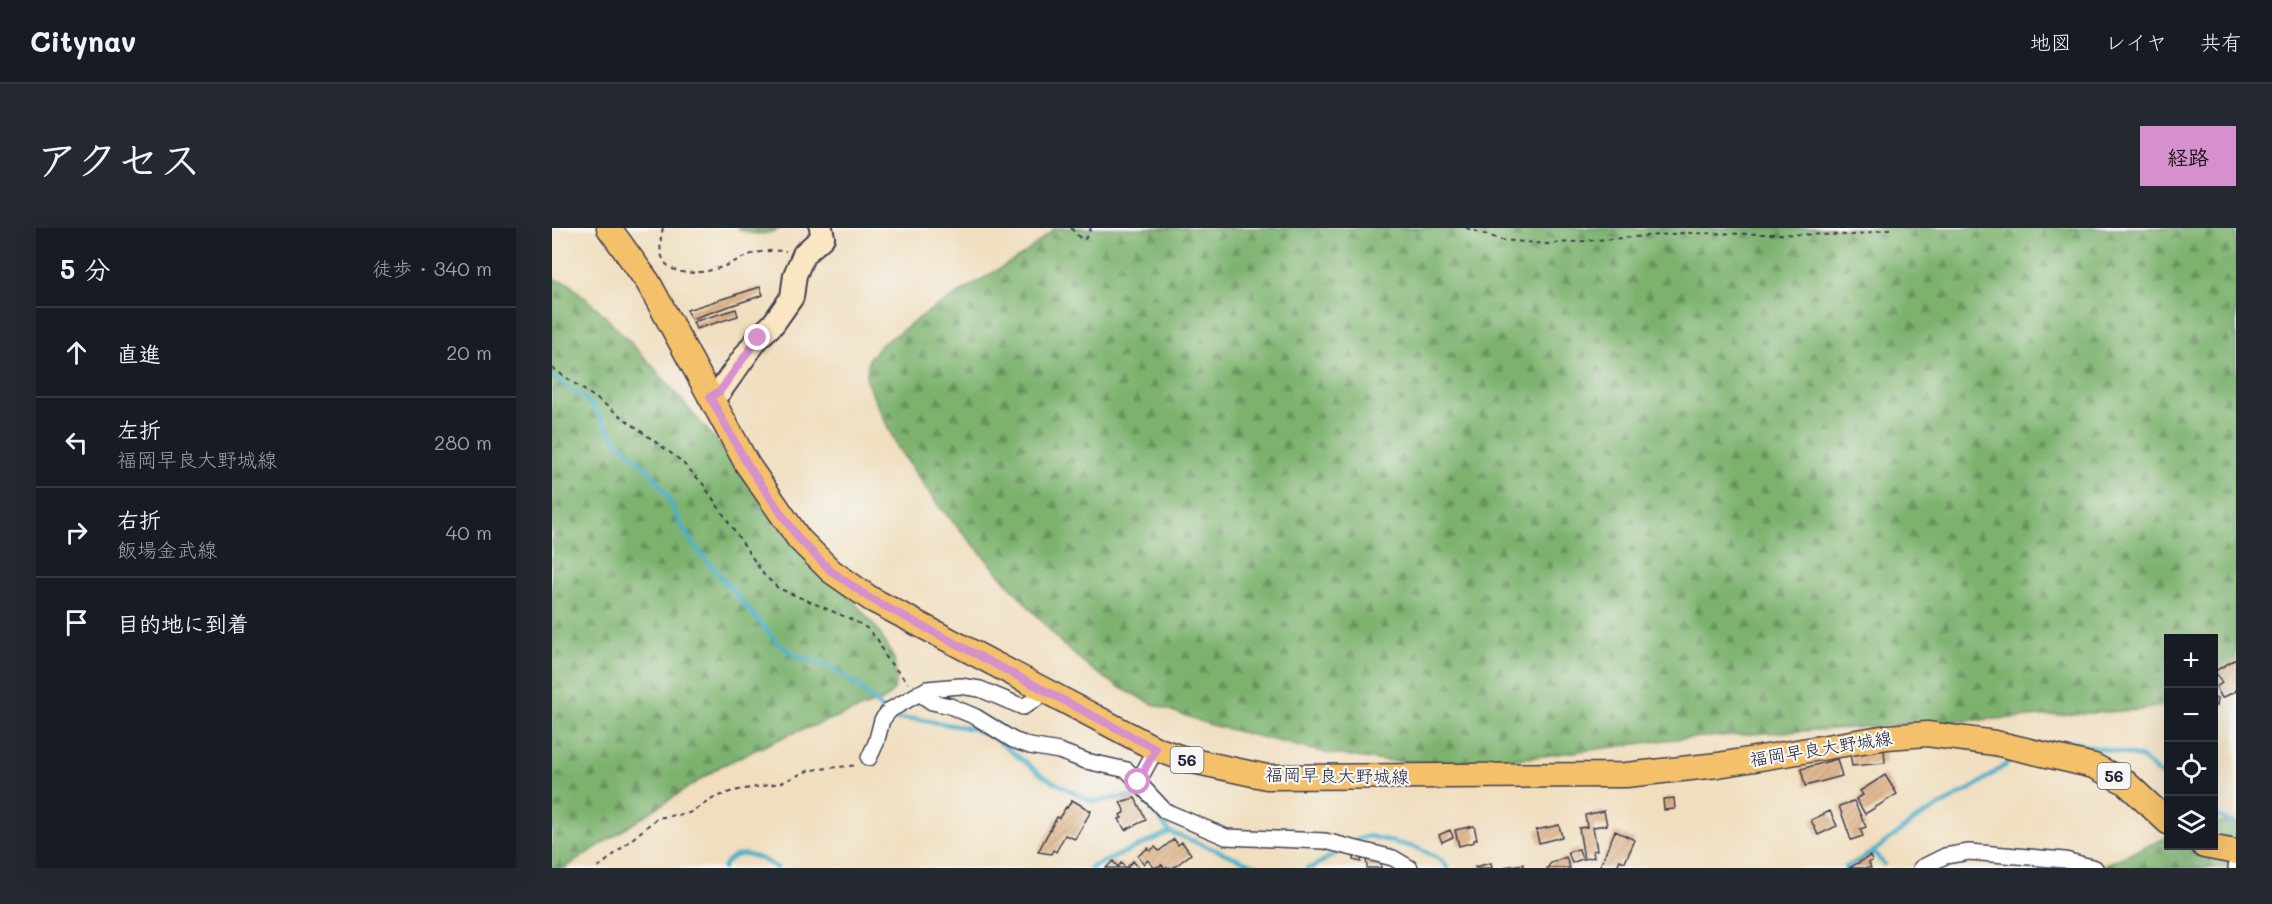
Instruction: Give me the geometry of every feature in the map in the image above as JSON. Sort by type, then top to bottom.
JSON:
[{"type":"main road","name":"福岡早良大野城線","points":[[609,228],[648,282],[747,464],[799,539],[831,571],[871,599],[1156,749],[1188,760],[1267,777],[1626,775],[1718,765],[1887,737],[1926,734],[1995,743],[2094,766],[2125,782],[2164,817]]},
{"type":"main road","points":[[710,397],[720,391],[758,338],[773,324],[792,297],[795,275],[804,254],[823,237],[821,228]]},
{"type":"main road","points":[[2218,849],[2236,852]]},
{"type":"street","points":[[869,758],[876,744],[882,720],[890,710],[927,689],[960,686],[980,689],[1023,707],[1036,699],[1041,689]]},
{"type":"street","points":[[919,693],[932,702],[950,706],[976,717],[1013,741],[1059,751],[1086,762],[1127,771],[1165,811],[1226,837],[1325,841],[1393,858],[1410,868]]},
{"type":"street","points":[[1138,782],[1156,749]]},
{"type":"street","points":[[1921,868],[1945,856],[1969,852],[2065,860],[2095,868]]},
{"type":"path","points":[[663,228],[659,253],[664,264],[673,270],[701,272],[772,250],[804,254]]},
{"type":"path","points":[[1071,228],[1079,237],[1085,239],[1091,228]]},
{"type":"path","points":[[1466,228],[1502,240],[1547,244],[1684,233],[1853,235],[1894,228]]},
{"type":"path","points":[[552,368],[680,460],[703,484],[764,575],[778,588],[855,621],[868,629],[878,640],[885,657],[919,693]]},
{"type":"path","points":[[598,868],[657,818],[689,813],[714,798],[733,791],[780,783],[810,770],[857,766],[869,758]]},
{"type":"green space","points":[[737,228],[781,228],[759,234]]},
{"type":"green space","points":[[1055,228],[2236,228],[2236,681],[2218,690],[2218,634],[2164,634],[2164,706],[2139,710],[1674,739],[1527,758],[1453,764],[1377,760],[1326,753],[1211,725],[1153,704],[1121,688],[1094,671],[1064,646],[938,505],[898,448],[866,381],[869,358],[881,345],[928,312],[1024,254]]},
{"type":"green space","points":[[552,279],[568,283],[599,310],[649,362],[878,630],[894,659],[896,679],[894,690],[884,700],[788,735],[721,766],[565,868],[552,868]]},
{"type":"green space","points":[[2236,822],[2236,868],[2098,868],[2164,839],[2164,850],[2218,850],[2218,823]]},
{"type":"building","points":[[760,287],[763,295],[691,319],[687,310]]},
{"type":"building","points":[[736,309],[738,316],[696,329],[693,322]]},
{"type":"building","points":[[2236,659],[2236,691],[2222,698],[2218,691],[2218,686],[2222,683],[2218,676],[2218,669]]},
{"type":"building","points":[[1884,749],[1885,763],[1852,766],[1850,753]]},
{"type":"building","points":[[1837,759],[1842,776],[1805,786],[1801,769]]},
{"type":"building","points":[[1885,775],[1897,794],[1865,814],[1856,799],[1863,795],[1860,791]]},
{"type":"building","points":[[1135,798],[1146,820],[1125,830],[1119,819],[1122,818],[1120,815],[1125,812],[1120,802]]},
{"type":"building","points":[[1674,798],[1675,809],[1664,810],[1663,799]]},
{"type":"building","points":[[1072,800],[1091,811],[1075,839],[1065,835],[1056,852],[1053,850],[1051,854],[1038,852],[1057,817],[1059,818]]},
{"type":"building","points":[[1854,801],[1866,827],[1860,829],[1863,836],[1851,840],[1839,806]]},
{"type":"building","points":[[1604,811],[1607,825],[1593,827],[1597,850],[1593,851],[1594,857],[1584,859],[1579,828],[1587,827],[1585,815]]},
{"type":"building","points":[[1830,811],[1837,826],[1818,835],[1811,820]]},
{"type":"building","points":[[1559,825],[1562,837],[1539,843],[1536,830]]},
{"type":"building","points":[[1474,826],[1477,839],[1459,846],[1455,830]]},
{"type":"building","points":[[1450,830],[1453,837],[1442,842],[1439,835]]},
{"type":"building","points":[[1615,831],[1635,840],[1625,862],[1620,860],[1616,868],[1599,868]]},
{"type":"building","points":[[1174,839],[1178,845],[1182,842],[1191,854],[1173,868],[1164,868],[1162,865],[1154,868],[1148,860],[1144,864],[1138,856],[1148,848],[1150,851],[1155,847],[1159,851]]},
{"type":"building","points":[[1579,849],[1582,859],[1572,863],[1568,852]]},
{"type":"building","points":[[1354,855],[1362,856],[1361,862],[1353,860]]},
{"type":"building","points":[[1870,856],[1871,868],[1849,868]]},
{"type":"building","points":[[1380,857],[1381,868],[1367,868],[1366,858]]},
{"type":"building","points":[[1566,857],[1570,868],[1547,868],[1551,863]]},
{"type":"building","points":[[1113,861],[1118,867],[1121,863],[1126,868],[1106,868]]},
{"type":"building","points":[[1133,861],[1139,868],[1126,868]]},
{"type":"building","points":[[1491,863],[1492,868],[1475,867]]},
{"type":"building","points":[[1523,864],[1524,868],[1505,868],[1505,867]]},
{"type":"waterway","points":[[555,378],[595,408],[610,433],[651,473],[666,493],[681,525],[695,547],[777,642],[794,655],[830,667],[853,682],[882,709]]},
{"type":"waterway","points":[[890,719],[917,719],[973,729],[994,738],[1043,776],[1092,802],[1140,795],[1170,832],[1262,868]]},
{"type":"waterway","points":[[2046,744],[2070,742],[2140,757],[2164,778]]},
{"type":"waterway","points":[[1845,868],[1873,852],[1915,820],[1977,785],[2018,756]]},
{"type":"waterway","points":[[2218,817],[2236,824]]},
{"type":"waterway","points":[[1090,868],[1170,832]]},
{"type":"waterway","points":[[1356,840],[1369,836],[1417,848],[1441,860],[1448,868]]},
{"type":"waterway","points":[[1307,868],[1313,867],[1338,852]]},
{"type":"waterway","points":[[1873,852],[1884,864]]},
{"type":"waterway","points":[[723,868],[734,856],[741,855],[756,857],[777,868]]},
{"type":"route","points":[[758,338],[720,391],[710,397],[747,464],[799,539],[831,571],[871,599],[1156,749],[1138,782]]}]
